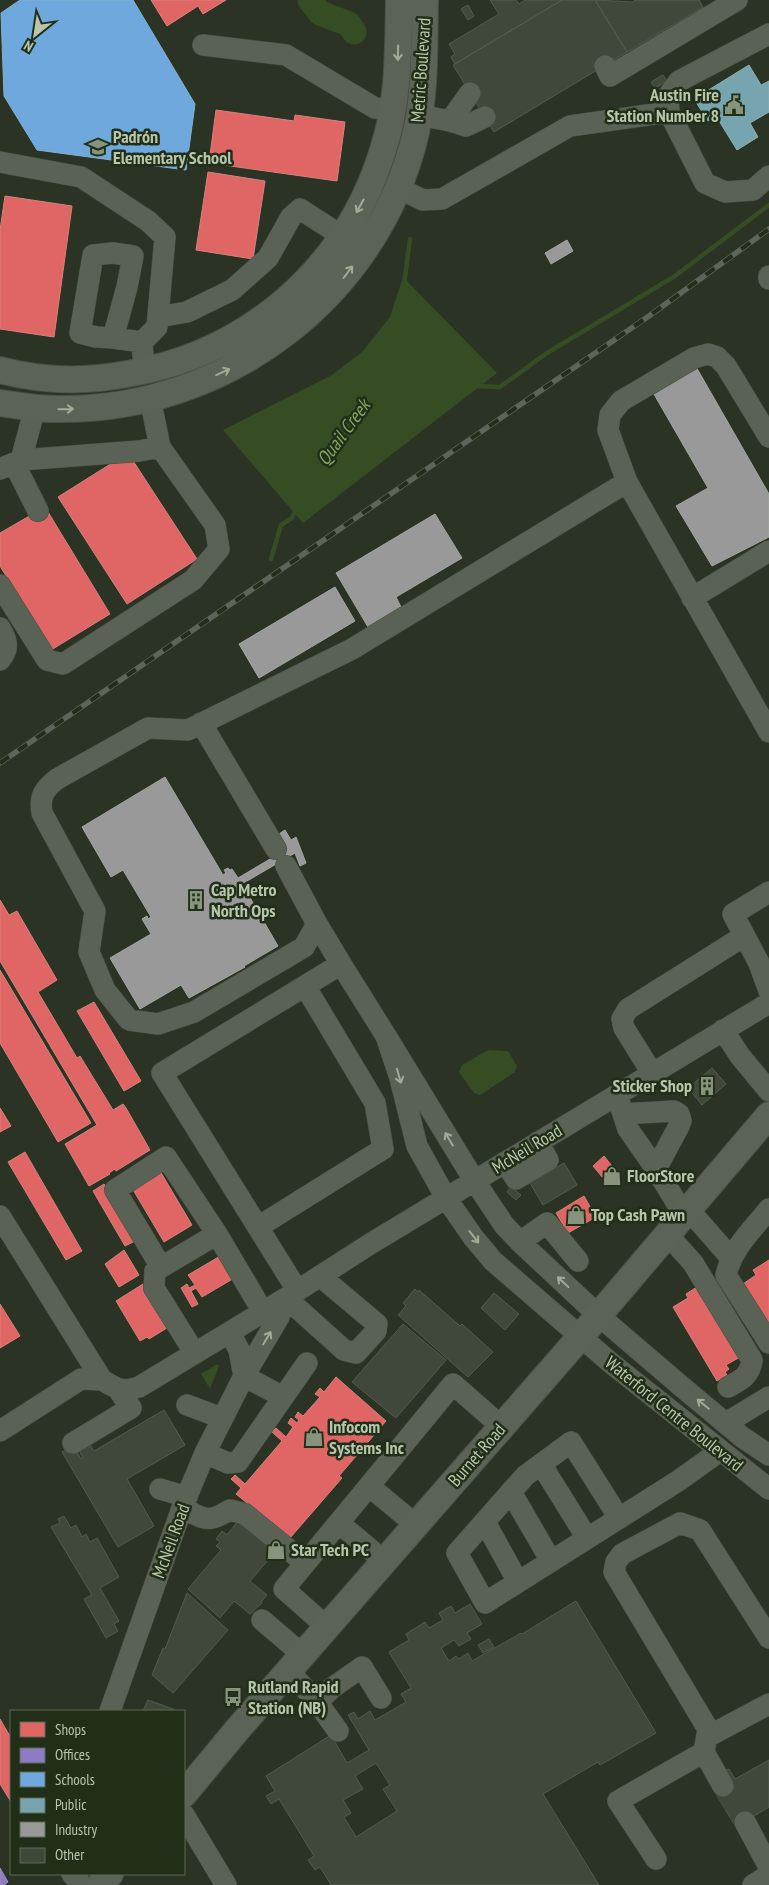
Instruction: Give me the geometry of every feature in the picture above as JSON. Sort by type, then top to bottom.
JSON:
[{"type":"main road","name":"Metric Boulevard","points":[[0,370],[28,376],[57,379],[111,377],[145,371],[195,356],[225,342],[251,327],[297,291],[322,263],[342,236],[362,202],[384,150],[393,110],[398,71],[399,0]]},
{"type":"main road","name":"Metric Boulevard","points":[[0,403],[35,408],[86,409],[150,398],[202,381],[236,366],[289,331],[315,310],[343,279],[366,248],[383,220],[398,188],[416,132],[419,115],[424,76],[425,0]]},
{"type":"main road","points":[[393,110],[419,115]]},
{"type":"main road","points":[[373,178],[398,188]]},
{"type":"main road","points":[[145,371],[150,398]]},
{"type":"main road","name":"Burnet Road","points":[[185,1793],[581,1336],[769,1115]]},
{"type":"main road","points":[[100,1885],[109,1875]]},
{"type":"street","points":[[605,66],[610,76],[737,0]]},
{"type":"street","points":[[768,38],[679,81],[668,96],[669,112],[705,183],[725,192],[753,190],[769,176]]},
{"type":"street","points":[[203,45],[286,55],[375,108],[393,110]]},
{"type":"street","points":[[450,121],[470,93]]},
{"type":"street","points":[[398,188],[423,200],[442,199],[570,126],[669,112]]},
{"type":"street","points":[[419,115],[466,126],[485,117]]},
{"type":"street","points":[[0,162],[81,177],[148,221],[165,237],[157,327],[142,342]]},
{"type":"street","points":[[158,317],[188,312],[232,290],[268,258],[291,217],[300,209],[342,236]]},
{"type":"street","points":[[113,338],[142,342]]},
{"type":"street","points":[[142,342],[145,371]]},
{"type":"street","points":[[769,436],[726,366],[717,357],[708,354],[694,358],[621,402],[610,415],[608,430],[627,482],[769,732]]},
{"type":"street","points":[[0,585],[47,660],[63,664],[76,658],[193,580],[219,549],[215,525],[160,447],[150,398]]},
{"type":"street","points":[[35,408],[18,471],[38,511]]},
{"type":"street","points":[[0,469],[21,460],[139,451],[160,447]]},
{"type":"street","points":[[317,924],[304,947],[194,1012],[158,1024],[129,1020],[105,990],[89,952],[95,911],[42,813],[40,803],[42,793],[57,779],[148,728],[188,730],[352,649],[627,482]]},
{"type":"street","points":[[692,598],[769,551]]},
{"type":"street","points":[[0,628],[6,639],[6,653],[0,660]]},
{"type":"street","points":[[201,723],[281,858],[317,924],[386,1036]]},
{"type":"street","points":[[769,892],[733,914],[759,963],[769,991]]},
{"type":"street","points":[[652,1073],[624,1028],[622,1019],[628,1009],[744,936]]},
{"type":"street","points":[[320,1276],[376,1324],[376,1331],[356,1353],[344,1350],[292,1294],[258,1227],[162,1073],[341,964]]},
{"type":"street","points":[[258,1227],[383,1149],[375,1102],[305,986]]},
{"type":"street","name":"McNeil Road","points":[[73,1443],[138,1398],[194,1352],[230,1332],[538,1142],[620,1104],[652,1073],[769,1003]]},
{"type":"street","points":[[723,1030],[740,1056],[769,1091]]},
{"type":"street","name":"Waterford Centre Boulevard","points":[[386,1036],[474,1180],[504,1224],[520,1242],[598,1316],[726,1424],[769,1455]]},
{"type":"street","name":"Waterford Centre Boulevard","points":[[386,1036],[400,1078],[417,1146],[446,1198],[473,1237],[493,1261],[720,1451],[769,1489]]},
{"type":"street","points":[[656,1169],[679,1126],[681,1121],[679,1114],[674,1111],[620,1104],[628,1129],[656,1169],[687,1212],[731,1258]]},
{"type":"street","points":[[161,1267],[115,1190],[166,1158],[216,1234],[262,1312]]},
{"type":"street","points":[[769,1209],[735,1250],[726,1275],[769,1343]]},
{"type":"street","points":[[0,1216],[110,1384]]},
{"type":"street","points":[[520,1242],[547,1224],[578,1261]]},
{"type":"street","points":[[194,1352],[154,1288],[155,1271],[216,1234]]},
{"type":"street","points":[[667,1234],[693,1263],[752,1360],[750,1370],[744,1379],[728,1387]]},
{"type":"street","name":"McNeil Road","points":[[110,1710],[184,1503],[205,1453],[244,1376],[292,1294]]},
{"type":"street","points":[[230,1332],[239,1350],[244,1376],[283,1397]]},
{"type":"street","points":[[205,1453],[228,1463],[238,1462],[307,1363]]},
{"type":"street","points":[[0,1431],[81,1379],[110,1384],[128,1390],[138,1398]]},
{"type":"street","points":[[327,1627],[284,1589],[453,1384],[502,1427]]},
{"type":"street","points":[[726,1424],[769,1397]]},
{"type":"street","points":[[187,1405],[222,1418]]},
{"type":"street","points":[[618,1518],[571,1442],[525,1476],[458,1553],[485,1603],[700,1467],[720,1451]]},
{"type":"street","points":[[541,1464],[587,1538]]},
{"type":"street","points":[[369,1486],[416,1525]]},
{"type":"street","points":[[160,1489],[207,1519],[214,1519],[230,1510],[245,1514],[305,1564]]},
{"type":"street","points":[[511,1492],[552,1561]]},
{"type":"street","points":[[485,1522],[518,1582]]},
{"type":"street","points":[[339,1523],[384,1561]]},
{"type":"street","points":[[723,1786],[706,1744],[708,1730],[614,1572],[616,1562],[622,1554],[680,1523],[700,1530],[769,1638]]},
{"type":"street","points":[[262,1620],[296,1663],[318,1702],[338,1731]]},
{"type":"street","points":[[318,1702],[332,1688],[362,1667],[381,1698]]},
{"type":"street","points":[[656,1859],[618,1801],[769,1704]]},
{"type":"street","points":[[185,1817],[226,1885]]},
{"type":"street","points":[[745,1822],[769,1867]]},
{"type":"street","points":[[73,1875],[82,1885]]},
{"type":"street","points":[[753,1885],[769,1875]]},
{"type":"water","points":[[403,277],[497,373],[303,523],[223,430],[332,375],[362,352],[390,317]]},
{"type":"water","points":[[488,1050],[508,1051],[517,1066],[515,1072],[480,1095],[474,1093],[459,1072],[462,1065]]},
{"type":"water","points":[[217,1364],[219,1366],[210,1389],[201,1374]]},
{"type":"building: Shops","points":[[151,0],[226,0],[203,14],[198,6],[167,26]]},
{"type":"building: Shops","points":[[216,110],[294,121],[295,115],[345,122],[337,181],[209,163]]},
{"type":"building: Shops","points":[[208,172],[265,181],[253,259],[196,250]]},
{"type":"building: Shops","points":[[5,196],[72,206],[54,337],[0,329],[0,230]]},
{"type":"building: Shops","points":[[128,453],[197,559],[127,604],[58,497]]},
{"type":"building: Shops","points":[[45,507],[110,614],[51,650],[0,566],[0,533]]},
{"type":"building: Shops","points":[[0,900],[9,915],[17,911],[57,980],[38,992],[77,1058],[80,1056],[113,1110],[123,1104],[150,1150],[89,1186],[65,1144],[97,1125],[0,961]]},
{"type":"building: Shops","points":[[0,970],[91,1123],[58,1142],[0,1043]]},
{"type":"building: Shops","points":[[94,1002],[141,1081],[124,1091],[77,1011]]},
{"type":"building: Shops","points":[[0,1108],[11,1126],[0,1132]]},
{"type":"building: Shops","points":[[25,1152],[82,1251],[66,1260],[8,1162]]},
{"type":"building: Shops","points":[[604,1156],[619,1175],[608,1184],[593,1166]]},
{"type":"building: Shops","points":[[160,1171],[192,1225],[164,1242],[132,1188]]},
{"type":"building: Shops","points":[[104,1184],[137,1240],[125,1246],[93,1191]]},
{"type":"building: Shops","name":"Top Cash Pawn","points":[[584,1196],[596,1217],[568,1233],[556,1213]]},
{"type":"building: Shops","points":[[124,1250],[139,1275],[119,1287],[105,1264]]},
{"type":"building: Shops","points":[[222,1255],[236,1277],[202,1297],[196,1288],[191,1291],[198,1304],[192,1307],[181,1288],[187,1284],[189,1288],[195,1285],[188,1275]]},
{"type":"building: Shops","points":[[769,1260],[769,1327],[740,1286],[756,1275],[753,1270]]},
{"type":"building: Shops","points":[[143,1284],[167,1328],[149,1339],[147,1337],[140,1341],[116,1301]]},
{"type":"building: Shops","points":[[697,1287],[740,1357],[726,1365],[729,1369],[725,1372],[727,1375],[717,1381],[673,1307],[688,1298],[686,1294]]},
{"type":"building: Shops","points":[[0,1304],[20,1336],[0,1348]]},
{"type":"building: Shops","points":[[336,1377],[386,1421],[339,1476],[342,1478],[290,1538],[236,1494],[241,1488],[231,1479],[235,1475],[245,1484],[282,1441],[272,1432],[276,1428],[286,1437],[293,1427],[288,1423],[291,1418],[297,1423],[299,1420],[295,1417],[298,1412],[303,1416],[320,1397],[315,1394],[320,1388],[324,1392]]},
{"type":"building: Shops","points":[[0,1719],[10,1736],[10,1800],[0,1784]]},
{"type":"building: Offices","points":[[0,1868],[8,1882],[4,1885],[0,1885]]},
{"type":"building: Schools","points":[[20,0],[133,0],[195,104],[186,170],[37,150],[4,96],[1,13]]},
{"type":"building: Public","name":"Austin Fire Station Number 8","points":[[749,65],[761,85],[769,81],[769,112],[750,123],[758,137],[737,150],[716,116],[708,121],[694,99]]},
{"type":"building: Industry","points":[[567,240],[573,251],[551,264],[545,253]]},
{"type":"building: Industry","points":[[695,365],[769,494],[769,537],[712,566],[676,506],[708,488],[651,389]]},
{"type":"building: Industry","points":[[435,514],[462,558],[396,597],[401,607],[368,627],[336,573]]},
{"type":"building: Industry","points":[[335,587],[355,621],[259,678],[239,644]]},
{"type":"building: Industry","name":"Cap Metro North Ops","points":[[165,777],[223,875],[226,873],[224,870],[228,868],[232,869],[238,878],[287,849],[281,842],[283,841],[279,834],[285,830],[291,840],[296,837],[306,863],[300,866],[295,853],[242,884],[278,946],[189,998],[181,985],[140,1009],[110,958],[151,934],[142,919],[147,916],[148,919],[151,917],[123,870],[111,877],[82,827]]},
{"type":"building: Other","points":[[490,0],[516,0],[519,4],[525,0],[562,0],[455,64],[451,57],[455,54],[449,44],[499,14]]},
{"type":"building: Other","points":[[562,0],[595,0],[627,52],[494,132],[453,65]]},
{"type":"building: Other","points":[[595,0],[633,2],[635,0],[699,0],[703,7],[627,52]]},
{"type":"building: Other","points":[[468,5],[474,16],[468,20],[461,9]]},
{"type":"building: Other","points":[[663,75],[667,81],[655,88],[651,82]]},
{"type":"building: Other","name":"Sticker Shop","points":[[712,1068],[726,1084],[702,1105],[688,1088]]},
{"type":"building: Other","points":[[564,1163],[577,1185],[543,1205],[530,1183]]},
{"type":"building: Other","points":[[511,1187],[521,1195],[516,1200],[507,1192]]},
{"type":"building: Other","points":[[415,1289],[418,1292],[419,1290],[460,1326],[462,1324],[493,1352],[468,1377],[398,1315],[406,1306],[403,1303]]},
{"type":"building: Other","points":[[494,1293],[519,1314],[505,1330],[481,1308]]},
{"type":"building: Other","points":[[403,1324],[446,1360],[396,1418],[352,1382]]},
{"type":"building: Other","points":[[164,1410],[185,1445],[127,1479],[154,1526],[118,1547],[62,1452],[73,1445],[81,1459],[83,1458],[76,1445],[86,1439],[94,1451]]},
{"type":"building: Other","points":[[64,1516],[71,1528],[76,1525],[82,1537],[86,1534],[90,1542],[97,1538],[119,1577],[100,1588],[119,1621],[114,1624],[118,1631],[106,1638],[84,1599],[92,1595],[51,1527],[60,1523],[58,1519]]},
{"type":"building: Other","points":[[238,1521],[275,1552],[250,1581],[267,1595],[262,1603],[250,1614],[234,1601],[220,1618],[188,1589],[221,1550],[216,1546],[220,1542],[216,1539],[222,1531],[227,1535]]},
{"type":"building: Other","points":[[187,1593],[228,1630],[173,1693],[152,1675],[163,1648],[165,1649]]},
{"type":"building: Other","points":[[576,1601],[656,1733],[600,1765],[598,1762],[543,1794],[599,1885],[331,1885],[320,1867],[315,1870],[308,1860],[314,1856],[279,1799],[271,1804],[266,1796],[275,1791],[266,1776],[331,1735],[347,1763],[369,1750],[348,1715],[354,1712],[358,1719],[370,1711],[375,1720],[406,1702],[401,1694],[411,1688],[389,1652],[409,1640],[406,1634],[425,1622],[429,1628],[443,1620],[439,1613],[451,1606],[455,1613],[470,1604],[482,1624],[467,1633],[471,1639],[459,1646],[454,1640],[441,1648],[449,1661],[456,1656],[459,1659],[468,1653],[472,1661],[522,1634]],"holes":[[[376,1763],[390,1785],[383,1789],[397,1811],[356,1837],[344,1817],[351,1813],[343,1800],[363,1789],[355,1776]]]},
{"type":"building: Other","points":[[489,1639],[494,1647],[483,1653],[478,1645]]},
{"type":"building: Other","points":[[148,1700],[173,1709],[173,1710],[143,1710]]},
{"type":"building: Other","points":[[769,1760],[769,1807],[736,1827],[714,1791],[724,1771],[729,1769],[735,1779]]},
{"type":"waterway","name":"Quail Creek","points":[[310,0],[320,13],[349,24],[354,32]]},
{"type":"waterway","points":[[474,386],[500,387],[547,353],[675,276],[769,205]]},
{"type":"waterway","name":"Quail Creek","points":[[404,285],[410,239]]},
{"type":"waterway","name":"Quail Creek","points":[[271,559],[281,525],[292,518],[296,508]]},
{"type":"tunnel","points":[[723,1786],[745,1822]]},
{"type":"railway","points":[[0,763],[649,316],[769,229]]},
{"type":"place","name":"Austin Fire Station Number 8","points":[[734,105]]},
{"type":"place","name":"Padrón Elementary School","points":[[98,147]]},
{"type":"place","name":"Cap Metro North Ops","points":[[196,900]]},
{"type":"place","name":"Sticker Shop","points":[[707,1086]]},
{"type":"place","name":"FloorStore","points":[[612,1176]]},
{"type":"place","name":"Top Cash Pawn","points":[[576,1215]]},
{"type":"place","name":"Infocom Systems Inc","points":[[314,1437]]},
{"type":"place","name":"Star Tech PC","points":[[276,1550]]},
{"type":"place","name":"Rutland Rapid Station (NB)","points":[[233,1697]]}]
